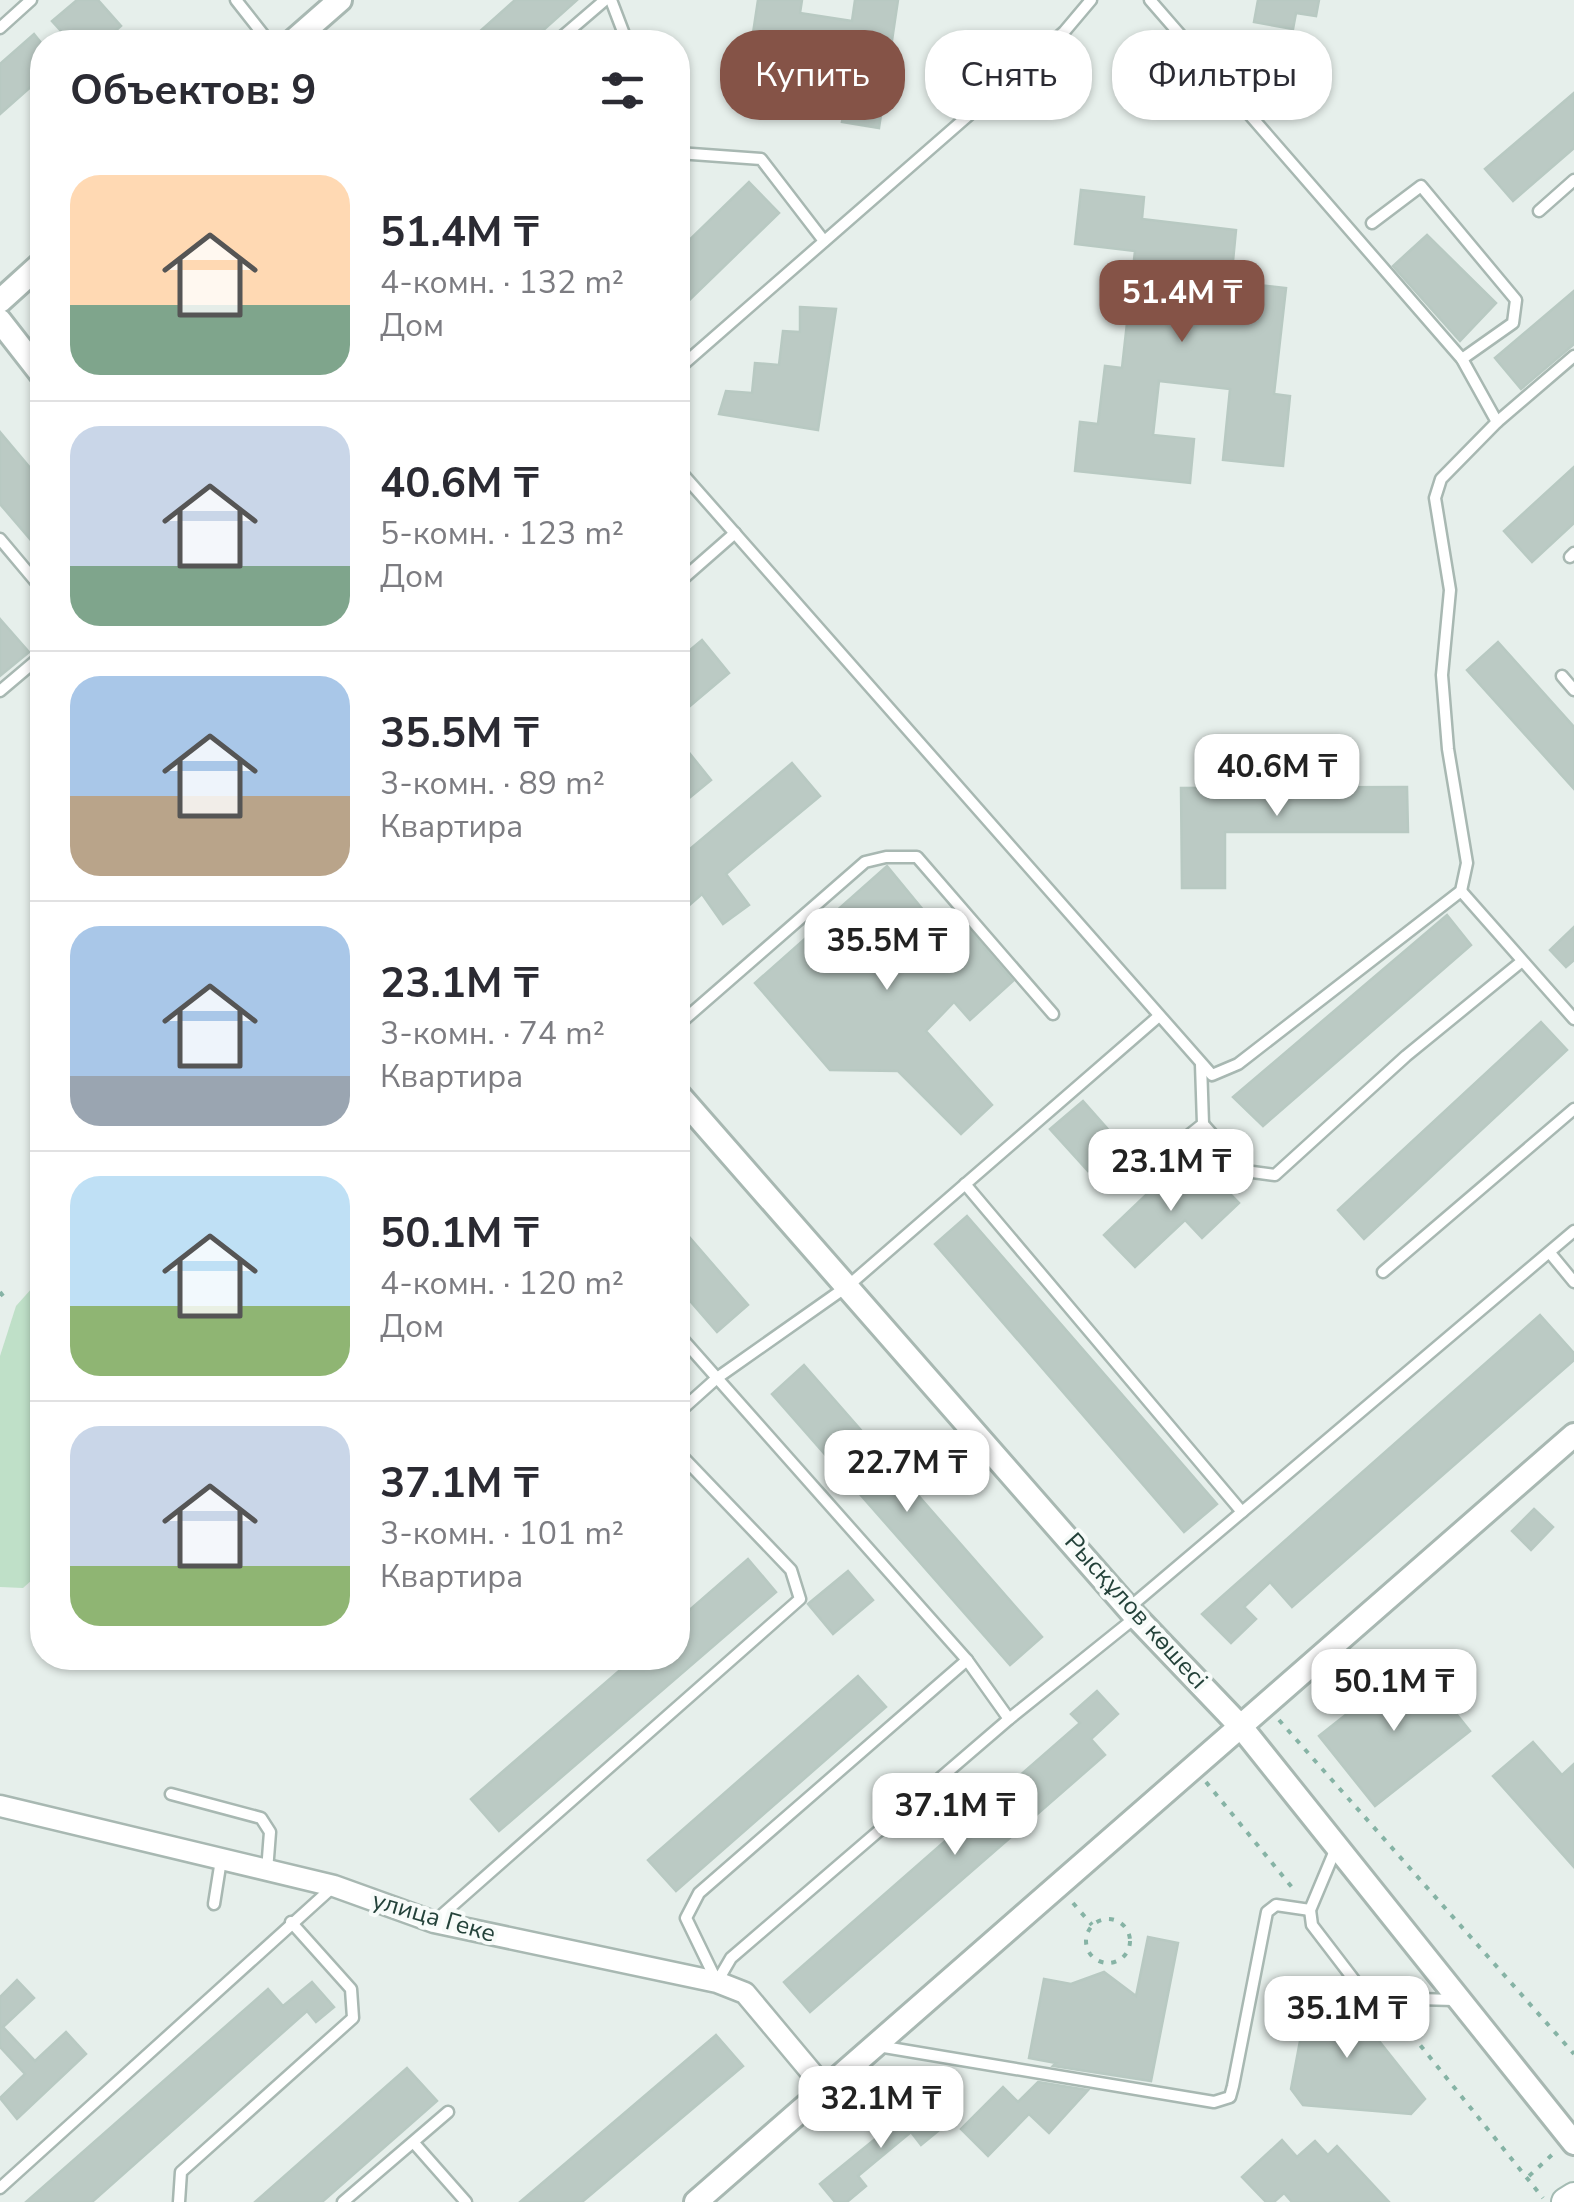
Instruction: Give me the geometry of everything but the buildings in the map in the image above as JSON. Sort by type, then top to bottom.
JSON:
[{"type":"main road","points":[[1566,2202],[1574,2196]]},
{"type":"street","points":[[306,30],[340,0]]},
{"type":"street","points":[[0,301],[30,274]]},
{"type":"street","points":[[0,321],[30,360]]},
{"type":"street","name":"Рысқұлов көшесі","points":[[690,1107],[1133,1611],[1242,1728],[1571,2141]]},
{"type":"street","points":[[696,2202],[1060,1888],[1574,1434]]},
{"type":"street","name":"улица Геке","points":[[0,1806],[334,1886],[434,1922],[717,1982],[746,1993],[827,2091]]},
{"type":"lane","points":[[0,28],[31,0]]},
{"type":"lane","points":[[236,0],[260,30]]},
{"type":"lane","points":[[690,358],[1064,32],[1091,0]]},
{"type":"lane","points":[[1150,0],[1462,358],[1497,422]]},
{"type":"lane","points":[[570,30],[601,2],[619,30]]},
{"type":"lane","points":[[690,154],[762,159],[824,241]]},
{"type":"lane","points":[[1539,211],[1574,180]]},
{"type":"lane","points":[[1372,224],[1421,186],[1516,300],[1513,324],[1462,358]]},
{"type":"lane","points":[[690,482],[1212,1076],[1238,1064],[1461,891],[1468,863],[1448,749],[1442,675],[1450,590],[1435,498],[1441,479],[1497,422],[1574,356]]},
{"type":"lane","points":[[690,573],[735,534]]},
{"type":"lane","points":[[0,539],[30,575]]},
{"type":"lane","points":[[0,691],[30,666]]},
{"type":"lane","points":[[1562,676],[1574,690]]},
{"type":"lane","points":[[690,1014],[865,862],[917,857],[1053,1014]]},
{"type":"lane","points":[[1461,891],[1574,1020]]},
{"type":"lane","points":[[1201,1063],[1203,1124],[1245,1171],[1275,1176],[1406,1056],[1521,962]]},
{"type":"lane","points":[[690,1403],[717,1378],[849,1286],[1160,1016]]},
{"type":"lane","points":[[1383,1272],[1574,1109]]},
{"type":"lane","points":[[1158,1160],[1203,1124]]},
{"type":"lane","points":[[966,1184],[1242,1512]]},
{"type":"lane","points":[[717,1982],[731,1958],[1242,1512],[1574,1231]]},
{"type":"lane","points":[[1550,1253],[1574,1282]]},
{"type":"lane","points":[[690,1348],[967,1660],[1008,1719]]},
{"type":"lane","points":[[434,1922],[800,1599],[791,1570],[690,1465]]},
{"type":"lane","points":[[717,1982],[686,1918],[699,1893],[967,1660]]},
{"type":"lane","points":[[170,1794],[261,1818],[270,1832],[267,1872]]},
{"type":"lane","points":[[1336,1847],[1310,1910],[1312,1925],[1361,1989],[1382,1998],[1457,2000]]},
{"type":"lane","points":[[214,1904],[220,1860]]},
{"type":"lane","points":[[0,2188],[334,1886]]},
{"type":"lane","points":[[877,2046],[1214,2102],[1230,2097],[1266,1912],[1276,1906],[1310,1910]]},
{"type":"lane","points":[[179,2202],[180,2172],[352,2018],[351,1988],[291,1922]]},
{"type":"lane","points":[[344,2202],[448,2112]]},
{"type":"lane","points":[[414,2143],[466,2202]]},
{"type":"path","points":[[0,1292],[7,1302]]},
{"type":"path","points":[[1265,1704],[1574,2054]]},
{"type":"path","points":[[1060,1888],[1092,1925]]},
{"type":"path","points":[[1101,1919],[1122,1923],[1128,1932],[1127,1953],[1109,1964],[1090,1955],[1085,1945],[1092,1925],[1101,1919]]},
{"type":"path","points":[[1456,2088],[1546,2202]]},
{"type":"path","points":[[1529,2176],[1571,2141]]},
{"type":"green space","points":[[30,1290],[30,1582],[23,1588],[0,1587],[0,1356],[16,1306]]}]
